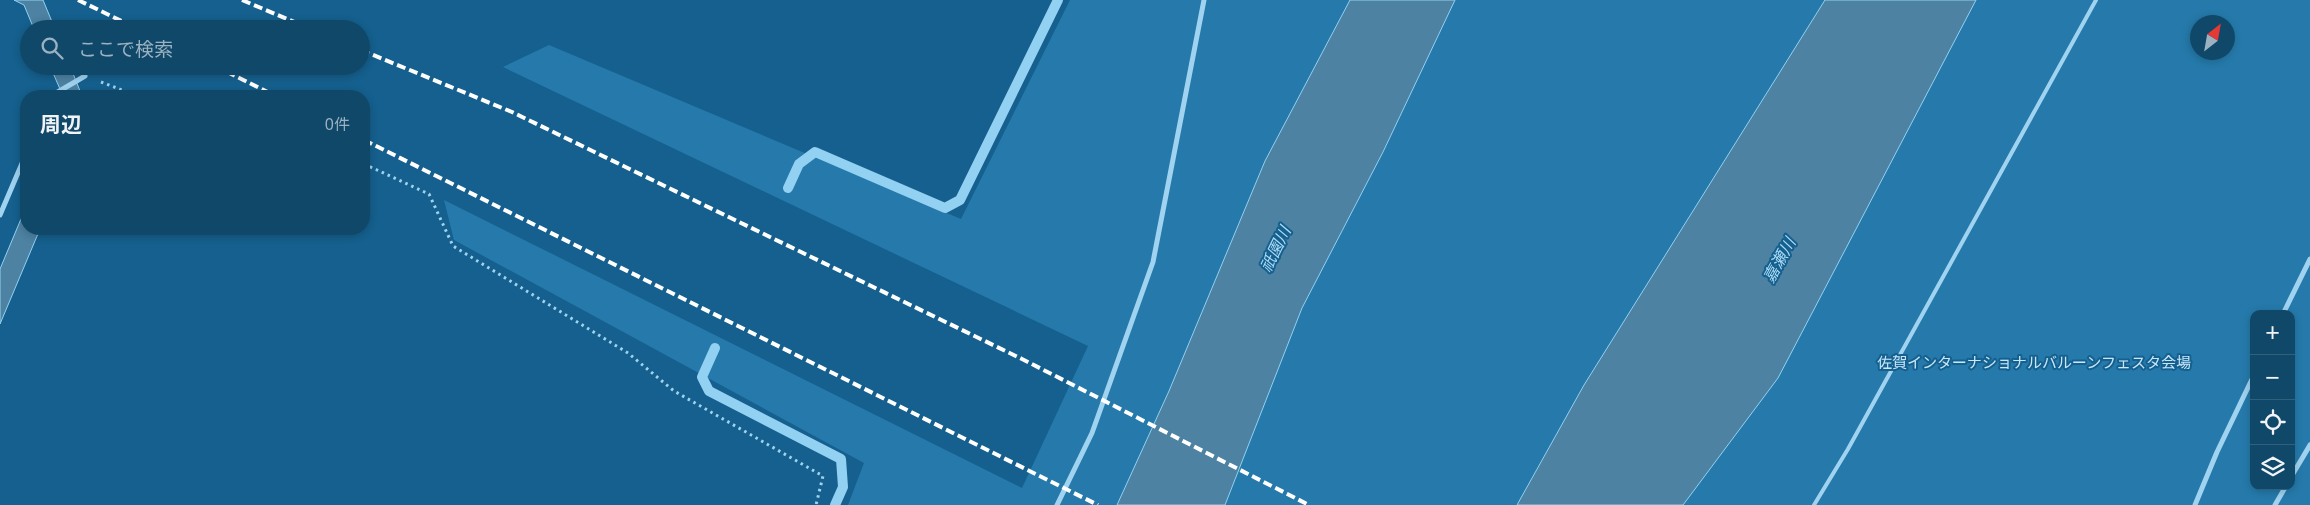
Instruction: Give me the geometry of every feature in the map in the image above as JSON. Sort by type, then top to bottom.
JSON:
[{"type":"street","points":[[1057,505],[1092,433],[1153,262],[1204,0]]},
{"type":"street","points":[[61,90],[85,76]]},
{"type":"street","points":[[0,215],[20,168]]},
{"type":"street","points":[[2285,310],[2310,259]]},
{"type":"street","points":[[2195,505],[2217,452],[2250,383]]},
{"type":"street","points":[[2295,470],[2310,445]]},
{"type":"street","points":[[2275,505],[2284,490]]},
{"type":"lane","points":[[1814,505],[1848,450],[2096,0]]},
{"type":"path","points":[[85,76],[122,90]]},
{"type":"path","points":[[370,167],[429,194],[453,246],[628,353],[674,391],[823,476],[816,505]]},
{"type":"green space","points":[[1070,0],[1350,0],[1265,161],[1169,391],[1117,505],[848,505],[864,463],[454,240],[444,200],[1022,488],[1088,346],[503,67],[549,45],[961,219]]},
{"type":"green space","points":[[1455,0],[1825,0],[1584,385],[1517,505],[1225,505],[1302,308],[1383,152]]},
{"type":"green space","name":"佐賀インターナショナルバルーンフェスタ会場","points":[[1976,0],[2310,0],[2310,505],[1683,505]]},
{"type":"water","points":[[14,0],[43,0],[51,20],[30,20],[24,5]]},
{"type":"water","name":"祇園川","points":[[1350,0],[1455,0],[1383,152],[1302,308],[1225,505],[1117,505],[1169,391],[1265,161]]},
{"type":"water","name":"嘉瀬川","points":[[1825,0],[1976,0],[1778,378],[1683,505],[1517,505],[1584,385]]},
{"type":"water","points":[[54,75],[74,75],[80,90],[60,90]]},
{"type":"water","points":[[20,221],[20,235],[37,235],[0,324],[0,269]]},
{"type":"waterway","points":[[788,188],[799,164],[815,152],[945,208],[960,200],[1058,0]]},
{"type":"waterway","points":[[715,348],[702,377],[709,391],[841,459],[843,487],[835,505]]},
{"type":"railway","points":[[78,0],[119,20]]},
{"type":"railway","points":[[242,0],[290,20]]},
{"type":"railway","points":[[370,54],[512,112],[1022,359],[1309,505]]},
{"type":"railway","points":[[233,75],[264,90]]},
{"type":"railway","points":[[370,143],[1098,505]]}]
